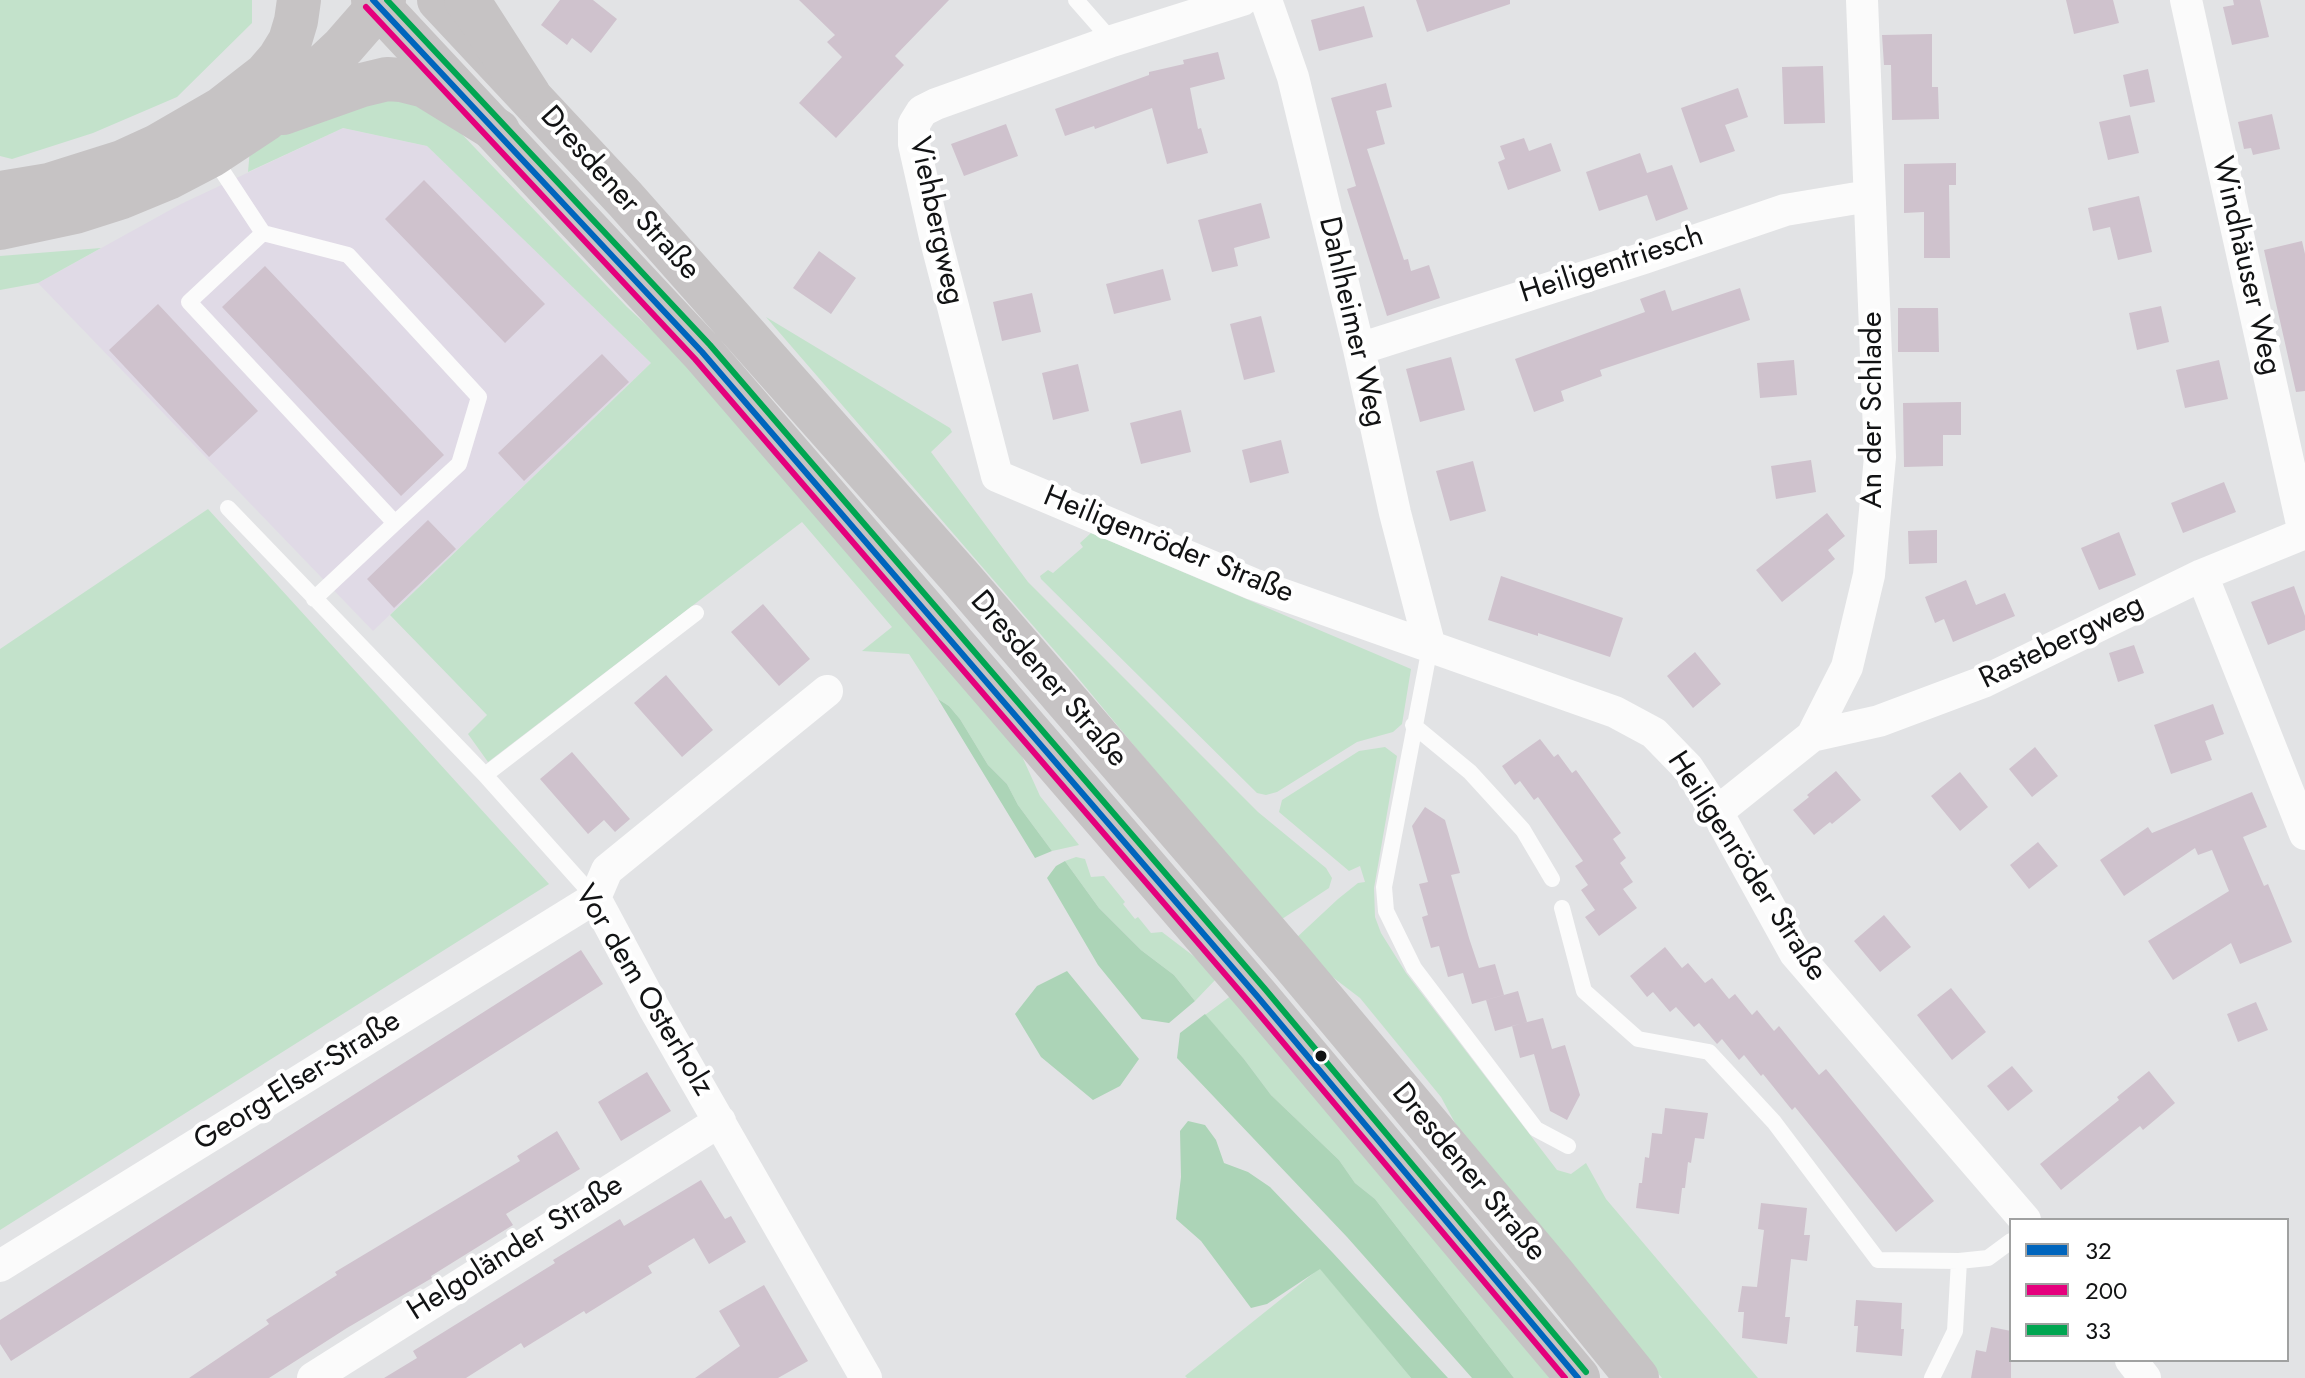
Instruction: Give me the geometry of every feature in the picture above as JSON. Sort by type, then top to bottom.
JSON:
[{"type":"main road","points":[[0,193],[49,185],[122,162],[211,115],[266,74],[279,59],[293,31],[299,0]]},
{"type":"main road","name":"Dresdener Straße","points":[[439,0],[625,199],[971,589],[1290,960],[1637,1378]]},
{"type":"main road","points":[[466,0],[529,95]]},
{"type":"main road","points":[[0,228],[75,212],[122,197],[212,155],[265,120],[343,47],[379,2]]},
{"type":"main road","name":"Dresdener Straße","points":[[379,2],[702,352],[880,556],[1247,984],[1578,1378]]},
{"type":"main road","points":[[265,120],[387,79],[425,86],[498,131]]},
{"type":"street","name":"Viehbergweg","points":[[997,476],[935,237],[914,144],[914,124],[922,111],[936,104],[1112,41],[1242,0]]},
{"type":"street","name":"Dahlheimer Weg","points":[[1266,0],[1293,77],[1395,513],[1430,647]]},
{"type":"street","name":"An der Schlade","points":[[1717,812],[1812,736],[1847,667],[1869,575],[1880,457],[1862,0]]},
{"type":"street","name":"Windhäuser Weg","points":[[2186,0],[2305,533]]},
{"type":"street","name":"Heiligentriesch","points":[[1359,349],[1785,210],[1869,196]]},
{"type":"street","name":"Heiligenröder Straße","points":[[997,476],[1253,584],[1615,712],[1654,733],[1688,768],[1717,812],[1795,953],[2023,1218]]},
{"type":"street","name":"Rastebergweg","points":[[1812,736],[1879,721],[1983,682],[2202,575],[2305,533]]},
{"type":"street","points":[[2202,575],[2305,834]]},
{"type":"street","points":[[595,898],[607,870],[827,691]]},
{"type":"street","name":"Vor dem Osterholz","points":[[595,898],[856,1374]]},
{"type":"street","name":"Georg-Elser-Straße","points":[[0,1266],[595,898]]},
{"type":"street","name":"Helgoländer Straße","points":[[313,1378],[720,1121]]},
{"type":"street","points":[[2133,1362],[2145,1378]]},
{"type":"lane","points":[[1076,0],[1112,41]]},
{"type":"lane","points":[[212,155],[263,233],[348,255],[479,397],[459,464],[314,599]]},
{"type":"lane","points":[[263,233],[189,302],[395,523]]},
{"type":"lane","name":"Vor dem Osterholz","points":[[228,508],[485,775],[595,898]]},
{"type":"lane","points":[[485,775],[696,613]]},
{"type":"lane","points":[[1430,647],[1384,887],[1386,911],[1414,968],[1536,1129],[1568,1146]]},
{"type":"lane","points":[[1413,725],[1470,772],[1523,830],[1552,879]]},
{"type":"lane","points":[[1562,908],[1584,991],[1638,1039],[1709,1052],[1774,1122],[1878,1260],[1959,1261],[1988,1258],[2009,1242]]},
{"type":"lane","points":[[1932,1378],[1955,1331],[1959,1261]]},
{"type":"shaded area","points":[[343,128],[427,146],[651,363],[373,631],[38,283],[181,204]]},
{"type":"green space","points":[[0,0],[252,0],[252,23],[177,97],[93,133],[12,159],[0,156]]},
{"type":"green space","points":[[401,89],[455,127],[627,307],[697,372],[1016,743],[1040,796],[1079,845],[1052,851],[1018,805],[1007,784],[988,765],[960,719],[938,699],[909,654],[862,651],[892,627],[802,522],[488,762],[468,734],[487,715],[390,615],[651,363],[427,146],[343,128],[248,172],[250,149],[370,93]]},
{"type":"green space","points":[[101,248],[38,283],[0,290],[0,256]]},
{"type":"green space","points":[[766,317],[950,428],[952,432],[931,452],[1028,582],[1258,812],[1326,868],[1332,878],[1329,888],[1279,921],[1074,673]]},
{"type":"green space","points":[[208,509],[549,884],[0,1230],[0,649]]},
{"type":"green space","points":[[1091,533],[1411,669],[1402,724],[1393,732],[1357,742],[1277,792],[1266,795],[1257,793],[1041,579],[1040,576],[1048,570],[1053,573],[1083,547],[1080,543]]},
{"type":"green space","points":[[938,699],[960,719],[988,765],[1007,784],[1018,805],[1052,851],[1035,858]]},
{"type":"green space","points":[[1385,747],[1397,756],[1374,888],[1375,917],[1381,933],[1406,973],[1557,1170],[1571,1174],[1586,1163],[1606,1199],[1758,1378],[1662,1378],[1461,1134],[1441,1097],[1360,998],[1318,966],[1294,940],[1338,899],[1358,883],[1365,882],[1360,866],[1349,871],[1279,812],[1282,800],[1359,751]]},
{"type":"green space","points":[[1076,857],[1085,859],[1091,877],[1104,876],[1135,919],[1138,917],[1151,933],[1162,932],[1217,978],[1195,1001],[1174,975],[1141,950],[1099,908],[1065,861]]},
{"type":"green space","points":[[1065,861],[1099,908],[1141,950],[1174,975],[1195,1001],[1169,1023],[1142,1019],[1098,965],[1047,878],[1056,866]]},
{"type":"green space","points":[[1067,971],[1139,1059],[1120,1086],[1093,1100],[1041,1057],[1015,1014],[1037,986]]},
{"type":"green space","points":[[1232,995],[1553,1378],[1514,1378],[1375,1199],[1355,1183],[1339,1160],[1271,1095],[1205,1015]]},
{"type":"green space","points":[[1205,1014],[1271,1095],[1339,1160],[1355,1183],[1375,1199],[1514,1378],[1472,1378],[1347,1237],[1177,1058],[1180,1033]]},
{"type":"green space","points":[[1188,1121],[1205,1125],[1216,1140],[1224,1163],[1248,1172],[1270,1187],[1448,1378],[1411,1378],[1320,1269],[1267,1304],[1251,1308],[1201,1241],[1176,1219],[1181,1177],[1180,1131]]},
{"type":"green space","points":[[1320,1268],[1411,1378],[1185,1376]]},
{"type":"building","points":[[560,0],[593,0],[617,19],[591,53],[572,38],[567,45],[541,25]]},
{"type":"building","points":[[799,0],[949,0],[895,56],[904,65],[836,138],[799,103],[842,57],[827,42],[835,35]]},
{"type":"building","points":[[1416,0],[1510,0],[1510,4],[1427,32]]},
{"type":"building","points":[[2066,0],[2113,0],[2119,23],[2074,34]]},
{"type":"building","points":[[2233,0],[2260,0],[2269,37],[2232,45],[2223,7],[2234,5]]},
{"type":"building","points":[[1364,6],[1373,37],[1319,51],[1311,20]]},
{"type":"building","points":[[1932,34],[1932,87],[1938,87],[1939,119],[1892,120],[1891,65],[1884,65],[1882,35]]},
{"type":"building","points":[[1218,52],[1225,79],[1190,88],[1198,129],[1201,128],[1208,153],[1167,164],[1152,108],[1095,129],[1094,126],[1065,136],[1055,109],[1149,75],[1149,72],[1184,64],[1183,60]]},
{"type":"building","points":[[1823,66],[1825,123],[1784,124],[1782,67]]},
{"type":"building","points":[[2148,69],[2155,102],[2130,107],[2123,75]]},
{"type":"building","points":[[1386,83],[1392,107],[1376,111],[1385,144],[1367,149],[1404,260],[1408,259],[1411,271],[1429,265],[1440,298],[1387,316],[1347,189],[1356,186],[1331,98]]},
{"type":"building","points":[[1738,88],[1748,117],[1725,125],[1735,151],[1700,163],[1681,108]]},
{"type":"building","points":[[2272,114],[2280,149],[2253,155],[2251,148],[2244,149],[2238,122]]},
{"type":"building","points":[[2130,115],[2139,153],[2108,160],[2099,122]]},
{"type":"building","points":[[1006,124],[1018,156],[964,176],[951,144]]},
{"type":"building","points":[[1524,138],[1529,151],[1551,143],[1561,171],[1508,190],[1498,162],[1505,159],[1500,146]]},
{"type":"building","points":[[1640,153],[1647,173],[1672,165],[1688,209],[1656,221],[1647,195],[1599,211],[1586,172]]},
{"type":"building","points":[[1956,163],[1956,185],[1949,185],[1950,258],[1924,258],[1924,212],[1904,213],[1904,164]]},
{"type":"building","points":[[424,180],[545,304],[505,343],[385,219]]},
{"type":"building","points":[[2139,196],[2152,252],[2118,260],[2110,227],[2093,231],[2088,208]]},
{"type":"building","points":[[1261,203],[1270,238],[1234,248],[1238,266],[1212,272],[1198,220]]},
{"type":"building","points":[[2302,241],[2305,254],[2305,391],[2296,392],[2264,250]]},
{"type":"building","points":[[819,251],[856,278],[831,314],[793,288]]},
{"type":"building","points":[[265,266],[444,455],[401,496],[222,307]]},
{"type":"building","points":[[1163,269],[1171,300],[1114,314],[1106,284]]},
{"type":"building","points":[[1740,288],[1750,320],[1600,370],[1602,376],[1561,391],[1564,401],[1534,412],[1515,359],[1645,312],[1640,299],[1665,290],[1672,311]]},
{"type":"building","points":[[1032,293],[1041,332],[1002,341],[993,302]]},
{"type":"building","points":[[158,304],[258,411],[209,457],[109,350]]},
{"type":"building","points":[[2161,306],[2169,342],[2137,350],[2129,313]]},
{"type":"building","points":[[1898,308],[1938,308],[1939,352],[1898,352]]},
{"type":"building","points":[[1261,316],[1275,372],[1244,380],[1230,324]]},
{"type":"building","points":[[602,354],[629,382],[524,481],[498,453]]},
{"type":"building","points":[[1451,357],[1465,410],[1420,422],[1406,369]]},
{"type":"building","points":[[1794,360],[1797,395],[1760,398],[1757,363]]},
{"type":"building","points":[[2219,360],[2228,399],[2185,408],[2176,370]]},
{"type":"building","points":[[1078,364],[1089,411],[1053,420],[1042,373]]},
{"type":"building","points":[[1961,402],[1961,435],[1943,435],[1943,466],[1904,467],[1903,403]]},
{"type":"building","points":[[1181,410],[1191,452],[1141,464],[1130,423]]},
{"type":"building","points":[[1281,440],[1289,473],[1250,483],[1242,450]]},
{"type":"building","points":[[1811,460],[1816,492],[1776,499],[1771,466]]},
{"type":"building","points":[[1473,461],[1486,511],[1450,521],[1436,471]]},
{"type":"building","points":[[2224,482],[2236,512],[2183,533],[2171,503]]},
{"type":"building","points":[[1827,513],[1845,536],[1828,550],[1835,559],[1782,602],[1756,570]]},
{"type":"building","points":[[428,520],[456,549],[394,608],[367,579]]},
{"type":"building","points":[[1937,530],[1937,563],[1909,564],[1908,531]]},
{"type":"building","points":[[2119,532],[2136,575],[2099,590],[2081,548]]},
{"type":"building","points":[[1501,576],[1623,618],[1610,657],[1488,620]]},
{"type":"building","points":[[1966,580],[1976,605],[2005,593],[2015,616],[1953,642],[1944,619],[1935,623],[1925,597]]},
{"type":"building","points":[[2294,586],[2305,616],[2305,630],[2268,645],[2251,602]]},
{"type":"building","points":[[763,604],[810,659],[779,686],[731,632]]},
{"type":"building","points":[[2134,645],[2144,673],[2118,682],[2109,653]]},
{"type":"building","points":[[1695,652],[1721,684],[1693,708],[1667,676]]},
{"type":"building","points":[[666,675],[713,730],[682,757],[634,703]]},
{"type":"building","points":[[2213,704],[2224,734],[2205,741],[2212,760],[2171,774],[2154,725]]},
{"type":"building","points":[[1540,739],[1554,757],[1558,754],[1572,773],[1576,770],[1621,833],[1613,839],[1626,858],[1620,863],[1633,882],[1623,889],[1637,908],[1599,936],[1585,917],[1595,910],[1581,890],[1588,885],[1575,866],[1583,861],[1538,797],[1534,800],[1520,781],[1515,785],[1502,766]]},
{"type":"building","points":[[2035,747],[2058,776],[2032,797],[2009,769]]},
{"type":"building","points":[[572,752],[630,819],[615,832],[604,820],[588,834],[540,779]]},
{"type":"building","points":[[1836,771],[1861,800],[1814,835],[1793,810]]},
{"type":"building","points":[[1960,772],[1988,807],[1960,831],[1931,796]]},
{"type":"building","points":[[2252,792],[2267,827],[2243,837],[2264,886],[2268,884],[2292,942],[2240,964],[2231,943],[2173,980],[2148,941],[2229,891],[2212,850],[2198,855],[2195,848],[2124,896],[2100,860],[2148,827],[2152,833]]},
{"type":"building","points":[[1425,807],[1445,820],[1460,873],[1451,875],[1479,968],[1495,964],[1504,995],[1472,1004],[1463,973],[1448,977],[1439,946],[1431,948],[1422,917],[1428,915],[1419,884],[1428,882],[1412,826]]},
{"type":"building","points":[[2038,842],[2058,866],[2029,889],[2010,865]]},
{"type":"building","points":[[1884,915],[1911,947],[1880,972],[1854,941]]},
{"type":"building","points":[[1665,947],[1682,968],[1688,963],[1705,983],[1712,978],[1729,999],[1735,994],[1752,1015],[1757,1010],[1774,1031],[1779,1026],[1819,1075],[1826,1069],[1934,1201],[1896,1232],[1795,1107],[1792,1110],[1744,1055],[1739,1060],[1722,1039],[1717,1044],[1699,1023],[1694,1027],[1676,1007],[1670,1012],[1653,992],[1647,997],[1630,976]]},
{"type":"building","points":[[581,950],[603,984],[11,1361],[0,1344],[0,1320]]},
{"type":"building","points":[[1951,988],[1986,1032],[1952,1060],[1917,1015]]},
{"type":"building","points":[[1518,991],[1527,1022],[1495,1031],[1486,1000]]},
{"type":"building","points":[[2256,1002],[2268,1030],[2238,1042],[2227,1014]]},
{"type":"building","points":[[1543,1018],[1552,1049],[1565,1045],[1580,1095],[1567,1120],[1550,1111],[1534,1054],[1520,1058],[1512,1026]]},
{"type":"building","points":[[2012,1066],[2033,1091],[2008,1111],[1987,1086]]},
{"type":"building","points":[[2149,1071],[2175,1103],[2143,1130],[2140,1126],[2061,1190],[2040,1164],[2119,1100],[2117,1097]]},
{"type":"building","points":[[647,1072],[671,1111],[621,1141],[598,1102]]},
{"type":"building","points":[[1665,1108],[1708,1113],[1704,1139],[1695,1138],[1691,1163],[1688,1162],[1679,1214],[1636,1208],[1645,1157],[1649,1158],[1652,1133],[1662,1134]]},
{"type":"building","points":[[557,1131],[580,1169],[506,1214],[513,1225],[269,1378],[189,1378],[269,1324],[266,1320],[337,1275],[335,1272],[520,1161],[517,1156]]},
{"type":"building","points":[[701,1180],[725,1219],[731,1216],[746,1242],[709,1264],[694,1238],[648,1266],[652,1273],[586,1314],[584,1311],[524,1348],[521,1343],[466,1378],[384,1378],[417,1358],[413,1351],[555,1263],[553,1260],[620,1219],[624,1226]]},
{"type":"building","points":[[1761,1203],[1807,1208],[1804,1235],[1810,1235],[1807,1261],[1791,1259],[1785,1317],[1790,1317],[1787,1344],[1742,1338],[1744,1312],[1738,1312],[1742,1286],[1757,1287],[1764,1230],[1758,1229]]},
{"type":"building","points":[[764,1285],[808,1361],[778,1378],[695,1378],[740,1346],[719,1311]]},
{"type":"building","points":[[1856,1300],[1902,1303],[1902,1356],[1856,1352]]},
{"type":"building","points":[[1991,1327],[2009,1331],[2011,1378],[1971,1378],[1976,1350],[1986,1352]]},
{"type":"transit line","name":"32","points":[[373,0],[702,352],[1257,996],[1578,1378]]},
{"type":"transit line","name":"33","points":[[387,0],[710,345],[1265,989],[1586,1372]]},
{"type":"transit line","name":"200","points":[[366,7],[695,359],[1249,1002],[1565,1378]]}]
